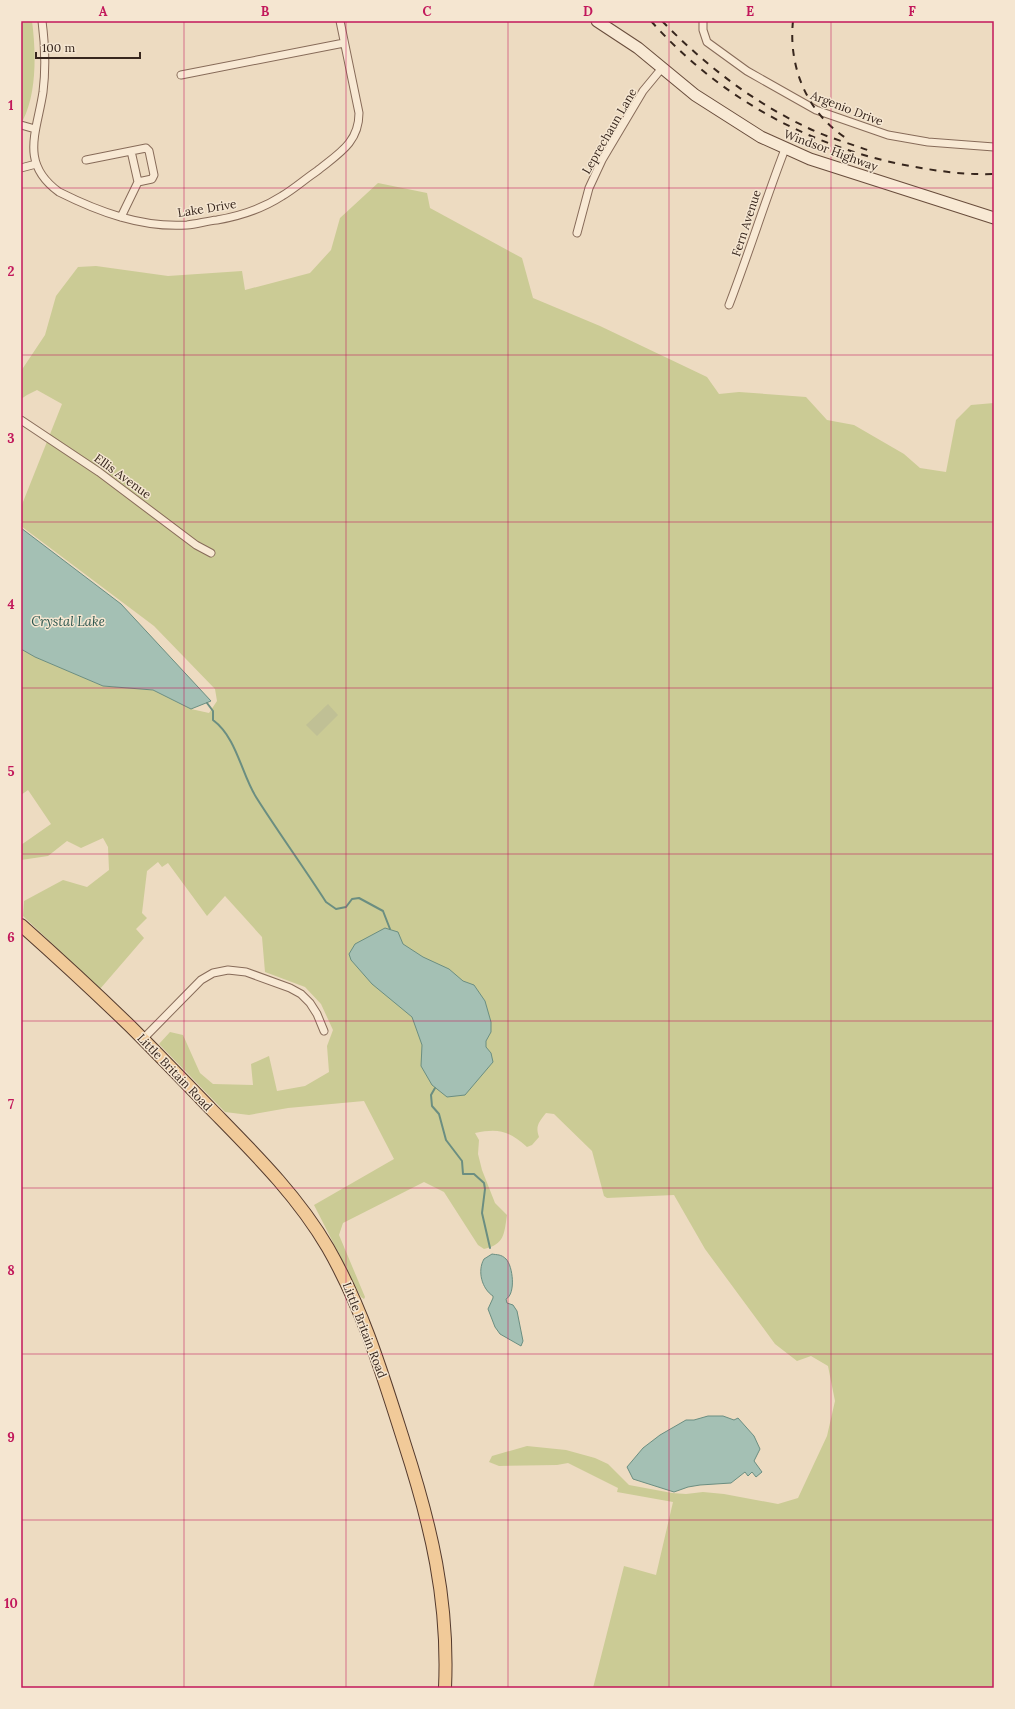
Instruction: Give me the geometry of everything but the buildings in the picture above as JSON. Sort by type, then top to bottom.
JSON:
[{"type":"main road","name":"Windsor Highway","points":[[597,21],[638,48],[695,94],[761,137],[785,149],[810,159],[994,218]]},
{"type":"main road","name":"Little Britain Road","points":[[21,925],[143,1039],[280,1181],[302,1208],[346,1281],[373,1345],[426,1513],[436,1556],[442,1594],[446,1644],[445,1688]]},
{"type":"street","name":"Lake Drive","points":[[42,21],[44,70],[43,91],[33,139],[33,152],[36,164],[41,174],[51,186],[59,192],[121,217],[163,224],[188,225],[244,214],[283,196],[334,158],[353,138],[359,124],[359,113],[340,21]]},
{"type":"street","name":"Argenio Drive","points":[[703,21],[702,30],[706,42],[746,71],[816,110],[888,135],[928,142],[994,147]]},
{"type":"street","points":[[181,75],[344,43]]},
{"type":"street","name":"Leprechaun Lane","points":[[577,232],[589,188],[602,160],[643,92],[662,68]]},
{"type":"street","points":[[21,125],[35,129]]},
{"type":"street","points":[[86,160],[146,148],[149,151],[154,175],[152,179],[138,182]]},
{"type":"street","name":"Fern Avenue","points":[[729,305],[745,263],[764,203],[785,149]]},
{"type":"street","points":[[121,217],[138,182],[131,151]]},
{"type":"street","points":[[21,168],[36,164]]},
{"type":"street","name":"Ellis Avenue","points":[[21,420],[100,472],[196,545],[211,552]]},
{"type":"street","points":[[143,1039],[201,980],[213,973],[228,970],[246,972],[290,988],[301,994],[310,1003],[317,1014],[324,1031]]},
{"type":"green space","points":[[21,21],[32,21],[35,58],[31,97],[23,120],[21,120]]},
{"type":"green space","points":[[378,183],[427,193],[430,208],[522,258],[533,298],[600,326],[707,377],[719,394],[739,392],[806,397],[827,420],[854,425],[904,454],[920,468],[946,472],[956,420],[971,405],[994,403],[994,1688],[593,1688],[624,1566],[656,1575],[673,1502],[617,1492],[618,1488],[568,1463],[557,1465],[499,1466],[489,1462],[492,1456],[527,1446],[566,1450],[595,1458],[608,1464],[629,1485],[672,1493],[686,1494],[703,1492],[724,1494],[778,1504],[798,1498],[827,1436],[835,1401],[828,1366],[811,1356],[797,1361],[775,1344],[705,1249],[674,1195],[607,1198],[604,1196],[592,1151],[554,1114],[546,1113],[541,1119],[537,1130],[539,1137],[532,1145],[527,1147],[515,1137],[503,1132],[491,1131],[475,1133],[479,1140],[478,1154],[482,1170],[495,1203],[507,1215],[504,1233],[500,1241],[491,1247],[484,1249],[478,1245],[444,1192],[424,1182],[343,1223],[339,1235],[365,1297],[364,1299],[361,1297],[314,1205],[394,1159],[364,1101],[288,1108],[249,1115],[225,1112],[159,1044],[170,1032],[183,1035],[200,1073],[213,1084],[253,1085],[251,1064],[269,1056],[277,1091],[305,1086],[329,1072],[327,1046],[333,1030],[321,1004],[305,987],[265,972],[262,937],[225,896],[207,916],[168,863],[162,867],[158,862],[147,871],[142,913],[147,918],[136,929],[144,938],[100,989],[23,916],[24,901],[63,880],[87,887],[109,870],[108,847],[103,838],[81,848],[67,841],[48,856],[21,860],[21,845],[51,824],[28,790],[21,795],[21,649],[35,657],[103,686],[153,690],[191,709],[209,713],[217,701],[215,689],[154,626],[21,526],[21,507],[62,404],[37,390],[21,399],[21,371],[45,335],[56,296],[78,267],[96,266],[168,276],[242,271],[245,290],[310,273],[331,250],[340,218]]},
{"type":"green space","points":[[328,704],[338,715],[317,736],[306,725]]},
{"type":"water","name":"Crystal Lake","points":[[21,528],[121,604],[211,701],[191,709],[153,690],[103,686],[35,657],[21,649]]},
{"type":"water","points":[[385,928],[398,932],[403,944],[423,957],[449,969],[463,981],[474,985],[485,1001],[491,1022],[491,1032],[486,1041],[486,1047],[491,1053],[493,1062],[465,1095],[447,1097],[432,1085],[421,1066],[422,1045],[412,1017],[372,984],[351,960],[349,954],[355,944]]},
{"type":"water","points":[[492,1254],[504,1257],[512,1273],[511,1292],[506,1299],[507,1303],[513,1305],[517,1311],[523,1341],[521,1346],[500,1334],[495,1327],[488,1309],[493,1296],[483,1284],[481,1269],[484,1259]]},
{"type":"water","points":[[708,1416],[723,1416],[734,1420],[738,1418],[754,1436],[760,1449],[754,1461],[762,1472],[756,1477],[752,1472],[748,1476],[745,1472],[731,1483],[700,1485],[674,1492],[633,1479],[627,1467],[643,1448],[660,1435],[686,1420],[694,1420]]},
{"type":"waterway","points":[[207,703],[213,711],[213,720],[228,736],[256,797],[326,902],[336,909],[346,907],[352,899],[359,898],[383,911],[390,929]]},
{"type":"waterway","points":[[435,1088],[431,1095],[432,1106],[439,1114],[446,1140],[462,1161],[463,1174],[474,1174],[484,1183],[485,1189],[482,1213],[490,1248]]},
{"type":"railway","points":[[651,21],[678,49],[708,75],[740,98],[773,118],[808,135],[845,149],[882,160],[948,172],[994,174]]},
{"type":"railway","points":[[662,21],[694,52],[728,80],[765,105],[812,130],[870,151]]},
{"type":"railway","points":[[793,21],[792,39],[794,56],[804,89],[812,104],[822,117],[835,130],[849,140]]}]
